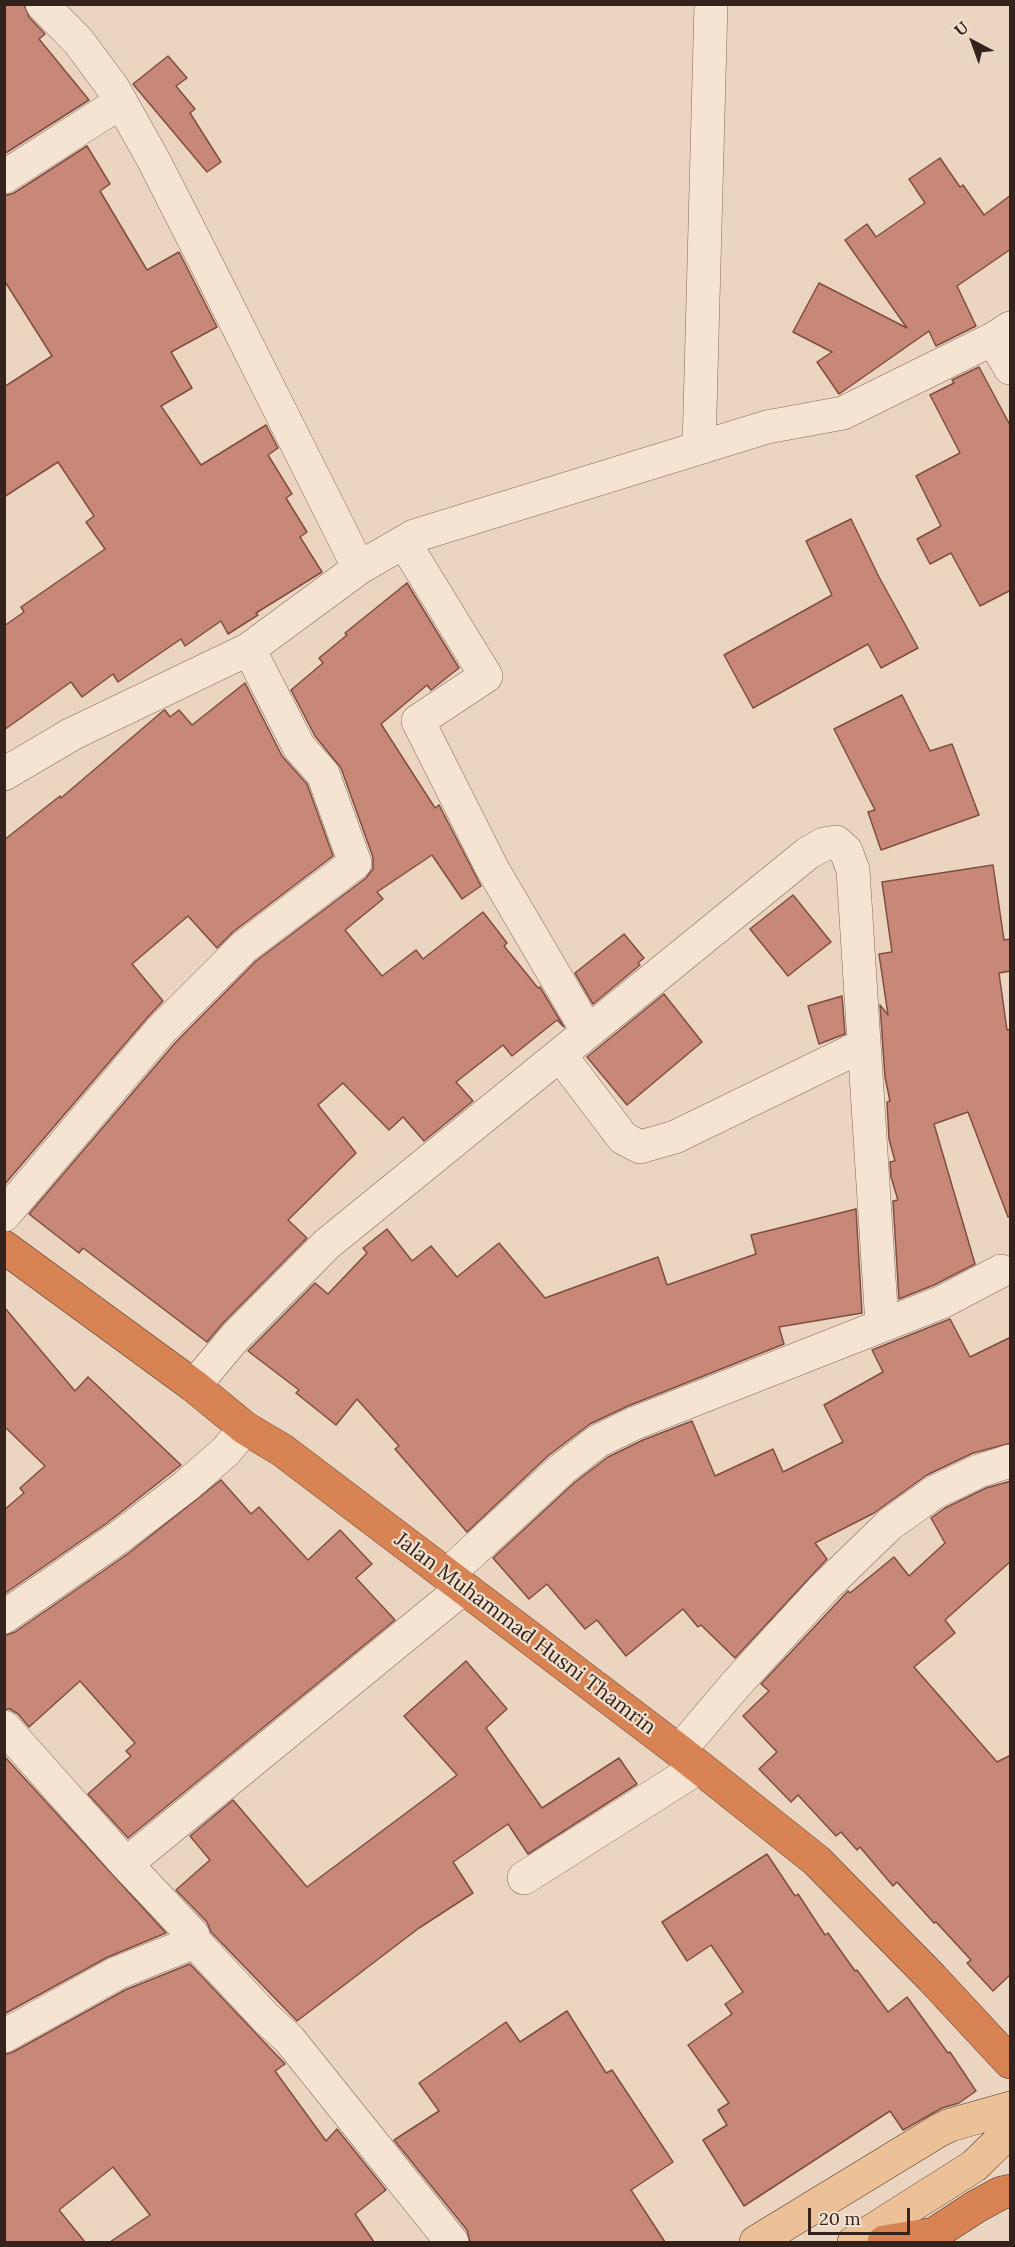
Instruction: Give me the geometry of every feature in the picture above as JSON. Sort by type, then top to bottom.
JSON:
[{"type":"highway","name":"Jalan Muhammad Husni Thamrin","points":[[4,1247],[194,1386],[245,1428],[282,1450],[689,1759],[816,1861],[1011,2062]]},
{"type":"highway","points":[[884,2242],[934,2234],[977,2206],[1001,2193],[1011,2191]]},
{"type":"main road","points":[[756,2242],[938,2131],[950,2125],[1011,2108]]},
{"type":"main road","points":[[854,2242],[974,2166],[1011,2131]]},
{"type":"street","points":[[42,4],[79,42],[121,102],[209,269],[359,568]]},
{"type":"street","points":[[699,448],[711,4]]},
{"type":"street","points":[[4,177],[121,102]]},
{"type":"street","points":[[4,774],[72,734],[249,649],[359,568],[414,536],[767,427],[843,413],[1002,333],[1011,368]]},
{"type":"street","points":[[404,542],[486,676],[418,721],[492,868],[588,1032]]},
{"type":"street","points":[[4,1215],[161,1029],[244,947],[355,864],[323,774],[299,747],[249,649]]},
{"type":"street","points":[[194,1386],[236,1336],[327,1244],[808,853],[824,844],[836,842],[846,851],[853,870],[882,1325]]},
{"type":"street","points":[[560,1055],[623,1138],[640,1148],[675,1137],[864,1045]]},
{"type":"street","points":[[126,1864],[455,1582],[562,1469],[598,1441],[635,1423],[942,1302],[1001,1271]]},
{"type":"street","points":[[4,1617],[118,1538],[186,1486],[226,1451],[245,1428]]},
{"type":"street","points":[[524,1878],[689,1759],[737,1683],[825,1587],[890,1524],[935,1492],[979,1471],[1011,1461]]},
{"type":"street","points":[[4,1726],[126,1864],[193,1935],[193,1940],[267,2019],[289,2039],[452,2242]]},
{"type":"street","points":[[4,2036],[117,1973],[188,1946],[193,1940]]},
{"type":"building","points":[[4,4],[24,4],[29,17],[45,34],[39,39],[89,100],[4,154]]},
{"type":"building","points":[[168,56],[187,78],[176,86],[195,109],[190,113],[221,162],[207,172],[133,84]]},
{"type":"building","points":[[87,146],[110,184],[100,191],[147,270],[179,252],[217,327],[171,352],[192,388],[161,406],[201,465],[266,425],[278,448],[268,455],[292,494],[286,498],[307,532],[300,537],[322,572],[256,613],[258,615],[228,634],[221,621],[185,646],[181,639],[118,682],[113,674],[82,697],[71,682],[4,730],[4,626],[24,612],[21,607],[105,549],[86,522],[94,516],[58,462],[4,497],[4,387],[52,356],[4,280],[4,196],[14,193]]},
{"type":"building","points":[[940,158],[960,187],[963,185],[984,215],[1011,195],[1011,249],[957,286],[976,326],[936,346],[929,331],[839,394],[817,362],[832,352],[793,332],[819,283],[907,328],[845,240],[867,224],[876,237],[925,203],[909,179]]},
{"type":"building","points":[[979,367],[1011,427],[1011,590],[980,606],[951,553],[930,564],[917,539],[941,526],[916,476],[960,453],[930,395],[954,383],[952,380]]},
{"type":"building","points":[[851,519],[879,577],[918,648],[881,668],[868,644],[753,708],[724,655],[832,595],[806,541]]},
{"type":"building","points":[[407,583],[459,668],[431,690],[427,685],[381,724],[435,808],[439,805],[481,886],[462,899],[432,855],[377,892],[383,899],[345,930],[382,976],[416,950],[423,959],[483,912],[507,943],[504,946],[538,988],[540,987],[564,1027],[557,1020],[512,1056],[503,1045],[456,1082],[473,1101],[424,1141],[403,1117],[389,1130],[343,1083],[318,1105],[356,1153],[288,1220],[307,1238],[207,1342],[83,1248],[79,1253],[29,1214],[175,1043],[256,961],[366,878],[373,869],[373,857],[341,768],[315,736],[291,690],[323,663],[319,658],[347,635],[345,633]]},
{"type":"building","points":[[245,683],[282,756],[307,784],[333,856],[233,932],[217,948],[188,916],[132,964],[163,1001],[4,1185],[4,840],[60,796],[61,798],[163,711],[165,710],[170,717],[179,710],[192,725]]},
{"type":"building","points":[[902,695],[930,751],[952,744],[979,815],[881,850],[868,812],[875,810],[834,729]]},
{"type":"building","points":[[993,865],[1004,940],[1011,939],[1011,971],[999,973],[1007,1030],[1011,1029],[1011,1216],[1008,1217],[968,1112],[934,1124],[975,1264],[934,1285],[899,1299],[893,1201],[898,1200],[891,1177],[890,1162],[895,1161],[889,1139],[887,1102],[890,1101],[885,1077],[880,1005],[888,1015],[879,954],[892,952],[882,882]]},
{"type":"building","points":[[793,895],[831,942],[788,976],[750,929]]},
{"type":"building","points":[[624,934],[644,958],[638,963],[640,965],[593,1004],[575,973]]},
{"type":"building","points":[[664,994],[702,1042],[627,1105],[587,1057]]},
{"type":"building","points":[[842,996],[845,1034],[819,1044],[808,1006]]},
{"type":"building","points":[[856,1209],[862,1313],[779,1327],[784,1344],[628,1406],[590,1424],[549,1455],[467,1532],[395,1449],[399,1446],[357,1399],[336,1425],[296,1393],[299,1390],[248,1351],[315,1283],[328,1294],[367,1253],[363,1248],[387,1229],[412,1261],[431,1246],[457,1277],[499,1243],[545,1298],[658,1257],[667,1285],[756,1254],[751,1235]]},
{"type":"building","points":[[4,1307],[75,1391],[88,1377],[181,1465],[107,1523],[4,1594],[4,1510],[24,1493],[20,1488],[45,1466],[4,1426]]},
{"type":"building","points":[[950,1319],[970,1357],[1011,1337],[1011,1443],[973,1453],[927,1475],[874,1513],[815,1543],[827,1559],[735,1658],[701,1625],[698,1627],[683,1609],[626,1656],[597,1620],[585,1629],[547,1584],[529,1599],[493,1558],[574,1483],[608,1457],[643,1440],[692,1421],[715,1476],[773,1449],[783,1472],[843,1442],[824,1405],[883,1372],[872,1350]]},
{"type":"building","points":[[221,1480],[251,1514],[259,1507],[308,1560],[340,1530],[372,1564],[356,1578],[395,1620],[128,1838],[88,1794],[131,1756],[126,1751],[135,1743],[80,1681],[29,1727],[18,1714],[10,1709],[4,1709],[4,1636],[15,1632],[129,1553]]},
{"type":"building","points":[[1011,1481],[1011,1561],[945,1620],[955,1633],[914,1667],[997,1762],[1011,1755],[1011,1974],[993,1991],[967,1963],[971,1960],[897,1882],[893,1886],[860,1847],[857,1850],[841,1832],[836,1836],[798,1795],[791,1802],[759,1769],[777,1752],[743,1716],[769,1691],[761,1684],[848,1591],[850,1593],[894,1557],[909,1576],[945,1543],[931,1518],[945,1508],[986,1488]]},
{"type":"building","points":[[466,1661],[507,1709],[486,1728],[542,1808],[619,1758],[637,1784],[528,1854],[508,1824],[453,1862],[473,1893],[419,1928],[297,2021],[211,1932],[207,1922],[176,1890],[210,1860],[190,1836],[233,1800],[307,1887],[457,1775],[404,1716]]},
{"type":"building","points":[[4,1756],[166,1933],[108,1957],[4,2014]]},
{"type":"building","points":[[767,1854],[795,1896],[798,1894],[825,1935],[828,1933],[888,2012],[907,1997],[948,2053],[950,2052],[976,2091],[959,2103],[942,2108],[903,2130],[890,2111],[744,2206],[703,2140],[727,2125],[718,2110],[729,2103],[688,2045],[732,2014],[725,2004],[743,1992],[711,1945],[687,1961],[662,1922]]},
{"type":"building","points":[[190,1964],[285,2064],[275,2071],[326,2141],[337,2129],[386,2190],[355,2214],[374,2242],[110,2242],[150,2215],[113,2167],[59,2210],[85,2242],[4,2242],[4,2055],[125,1990]]},
{"type":"building","points":[[567,2011],[606,2073],[612,2070],[673,2162],[631,2190],[665,2242],[470,2242],[467,2230],[394,2140],[439,2111],[419,2083],[506,2022],[520,2042]]}]
